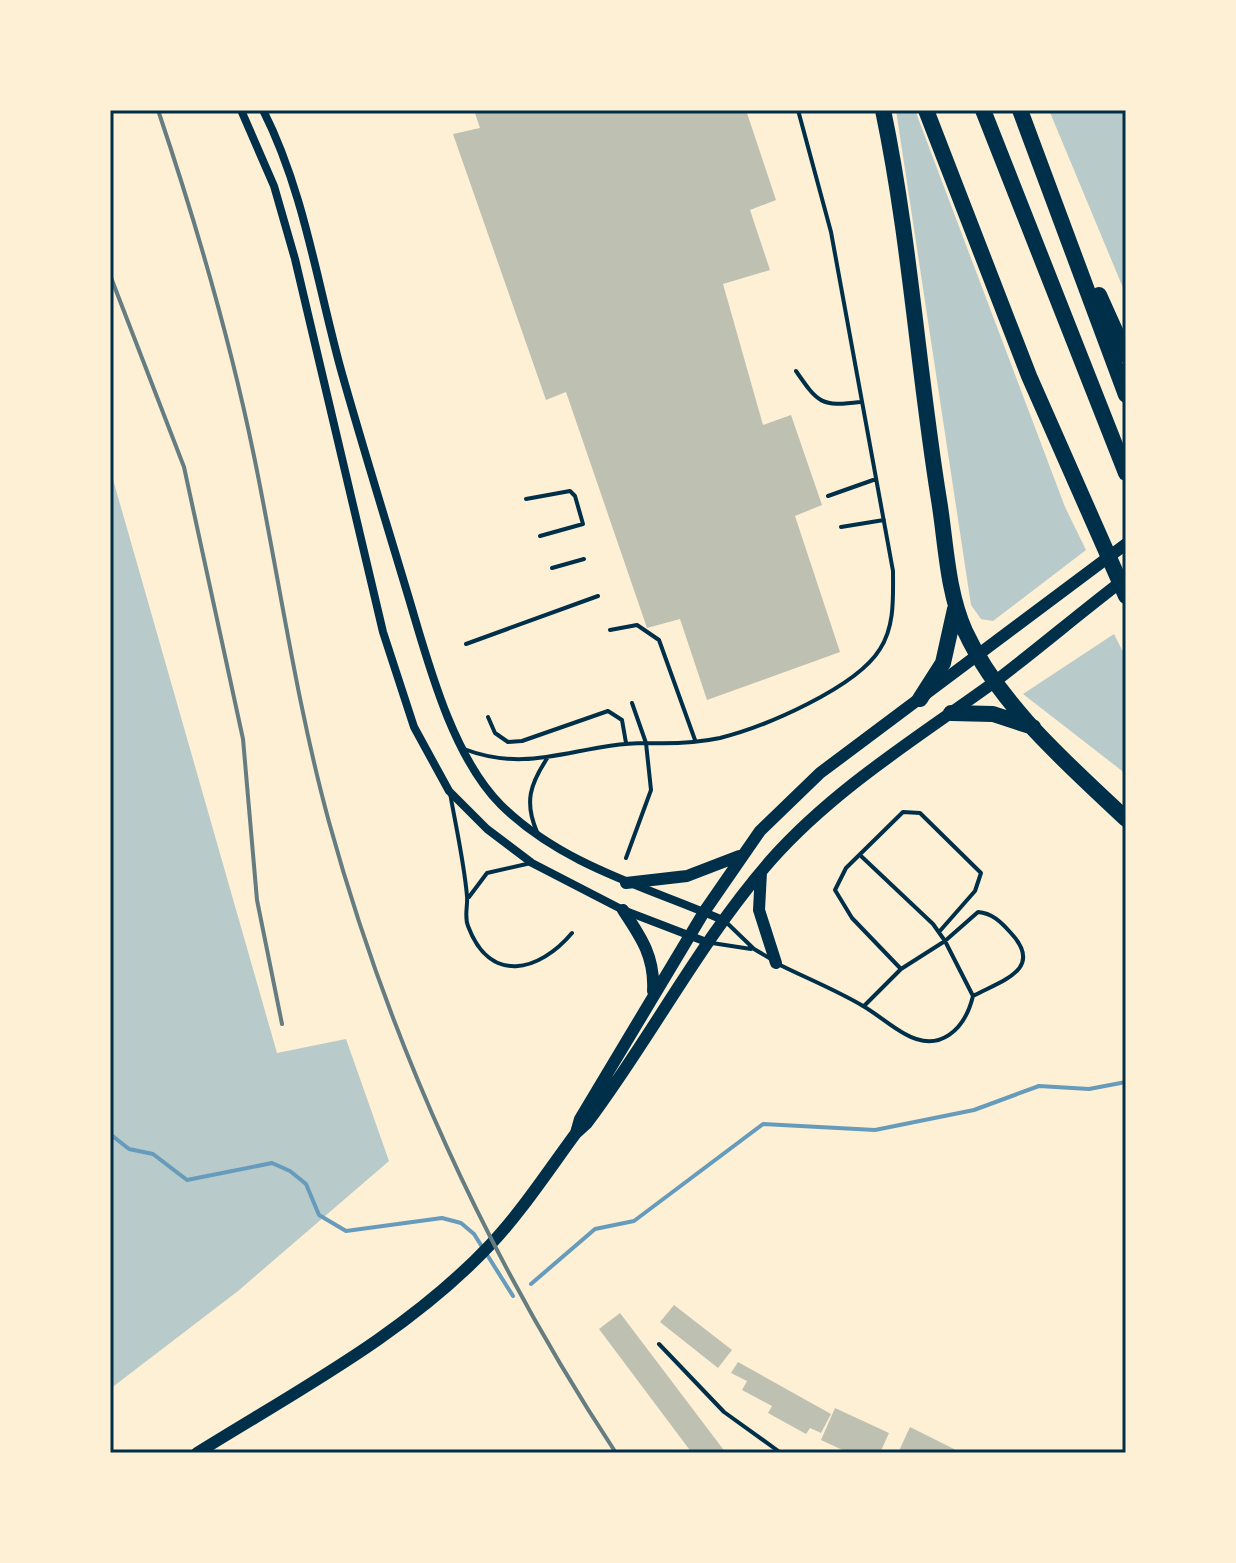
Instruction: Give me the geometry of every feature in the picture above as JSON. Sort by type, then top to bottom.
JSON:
[{"type":"highway","points":[[883,110],[910,273],[932,456],[956,604],[979,655],[995,681],[1035,728],[1126,819]]},
{"type":"highway","points":[[926,110],[1029,376],[1126,596]]},
{"type":"highway","points":[[983,110],[1126,473]]},
{"type":"highway","points":[[1020,110],[1126,395]]},
{"type":"highway","points":[[1032,143],[1126,355]]},
{"type":"highway","points":[[920,699],[946,654],[956,604]]},
{"type":"highway","points":[[951,713],[993,714],[1035,728]]},
{"type":"main road","points":[[576,1133],[580,1119],[653,994],[760,831],[820,773],[1126,544]]},
{"type":"main road","points":[[197,1453],[343,1364],[396,1327],[462,1272],[514,1218],[576,1133],[597,1111],[709,943],[761,872],[834,801],[1126,578]]},
{"type":"main road","points":[[626,883],[687,876],[743,854]]},
{"type":"main road","points":[[761,872],[759,910],[776,963]]},
{"type":"main road","points":[[623,910],[652,960],[653,994]]},
{"type":"street","points":[[241,110],[274,186],[295,259],[383,632],[414,727],[449,791],[487,829],[532,863],[623,910],[709,943]]},
{"type":"street","points":[[263,110],[292,180],[341,370],[430,671],[481,781],[501,804],[540,838],[626,883],[725,921]]},
{"type":"street","points":[[295,259],[313,256]]},
{"type":"lane","points":[[464,749],[503,761],[548,757],[626,743],[695,740],[748,729],[845,683],[870,663],[887,636],[893,606],[893,571],[831,232],[798,110]]},
{"type":"lane","points":[[796,371],[812,395],[825,404],[860,402]]},
{"type":"lane","points":[[828,496],[876,479]]},
{"type":"lane","points":[[526,499],[570,491],[575,496],[583,524],[540,536]]},
{"type":"lane","points":[[841,527],[884,520]]},
{"type":"lane","points":[[552,568],[584,559]]},
{"type":"lane","points":[[466,644],[598,596]]},
{"type":"lane","points":[[610,630],[637,625],[656,635],[695,740]]},
{"type":"lane","points":[[626,858],[651,790],[646,743],[632,703]]},
{"type":"lane","points":[[488,717],[495,733],[508,742],[608,711],[622,720],[626,743]]},
{"type":"lane","points":[[540,838],[529,815],[529,789],[548,757]]},
{"type":"lane","points":[[449,791],[468,899],[468,926],[479,947],[499,964],[528,967],[555,954],[572,933]]},
{"type":"lane","points":[[901,969],[852,918],[835,890],[846,868],[861,856],[894,818],[909,810],[920,813],[958,847],[976,866],[981,881],[939,932]]},
{"type":"lane","points":[[725,921],[754,949],[776,963],[864,1006],[907,1036],[927,1041],[958,1030],[968,1015],[973,996],[945,941],[861,856]]},
{"type":"lane","points":[[468,899],[487,873],[532,863]]},
{"type":"lane","points":[[864,1006],[901,969],[945,941],[978,912],[989,913],[1024,951],[1024,962],[1018,972],[973,996]]},
{"type":"lane","points":[[709,943],[754,949]]},
{"type":"lane","points":[[659,1344],[724,1412],[781,1453]]},
{"type":"shaded area","points":[[896,110],[915,110],[1065,507],[1086,550],[993,621],[981,619],[971,605]]},
{"type":"shaded area","points":[[1049,110],[1126,110],[1126,295]]},
{"type":"shaded area","points":[[110,469],[277,1053],[346,1039],[389,1161],[238,1291],[110,1389]]},
{"type":"shaded area","points":[[1114,634],[1126,658],[1126,774],[1023,694]]},
{"type":"building","points":[[474,110],[746,110],[776,200],[750,210],[770,270],[723,284],[763,425],[791,415],[822,505],[795,516],[840,652],[707,700],[680,619],[647,628],[566,392],[546,400],[453,134],[480,128]]},
{"type":"building","points":[[674,1305],[732,1350],[718,1368],[660,1322]]},
{"type":"building","points":[[620,1313],[726,1453],[692,1453],[599,1329]]},
{"type":"building","points":[[738,1362],[831,1414],[821,1433],[810,1428],[806,1434],[768,1413],[772,1406],[742,1390],[747,1381],[731,1373]]},
{"type":"building","points":[[835,1408],[889,1433],[880,1453],[849,1453],[821,1440]]},
{"type":"building","points":[[910,1427],[962,1453],[898,1453]]},
{"type":"waterway","points":[[531,1284],[595,1229],[634,1221],[763,1124],[875,1130],[974,1110],[1039,1086],[1089,1089],[1126,1082]]},
{"type":"waterway","points":[[110,1134],[129,1149],[153,1154],[187,1180],[272,1163],[290,1171],[306,1184],[319,1215],[346,1231],[442,1218],[461,1223],[474,1234],[513,1296]]},
{"type":"railway","points":[[158,110],[199,238],[234,368],[317,777],[354,906],[413,1069],[485,1227],[569,1379],[616,1453]]},
{"type":"railway","points":[[110,275],[184,467],[243,739],[257,900],[282,1024]]}]
